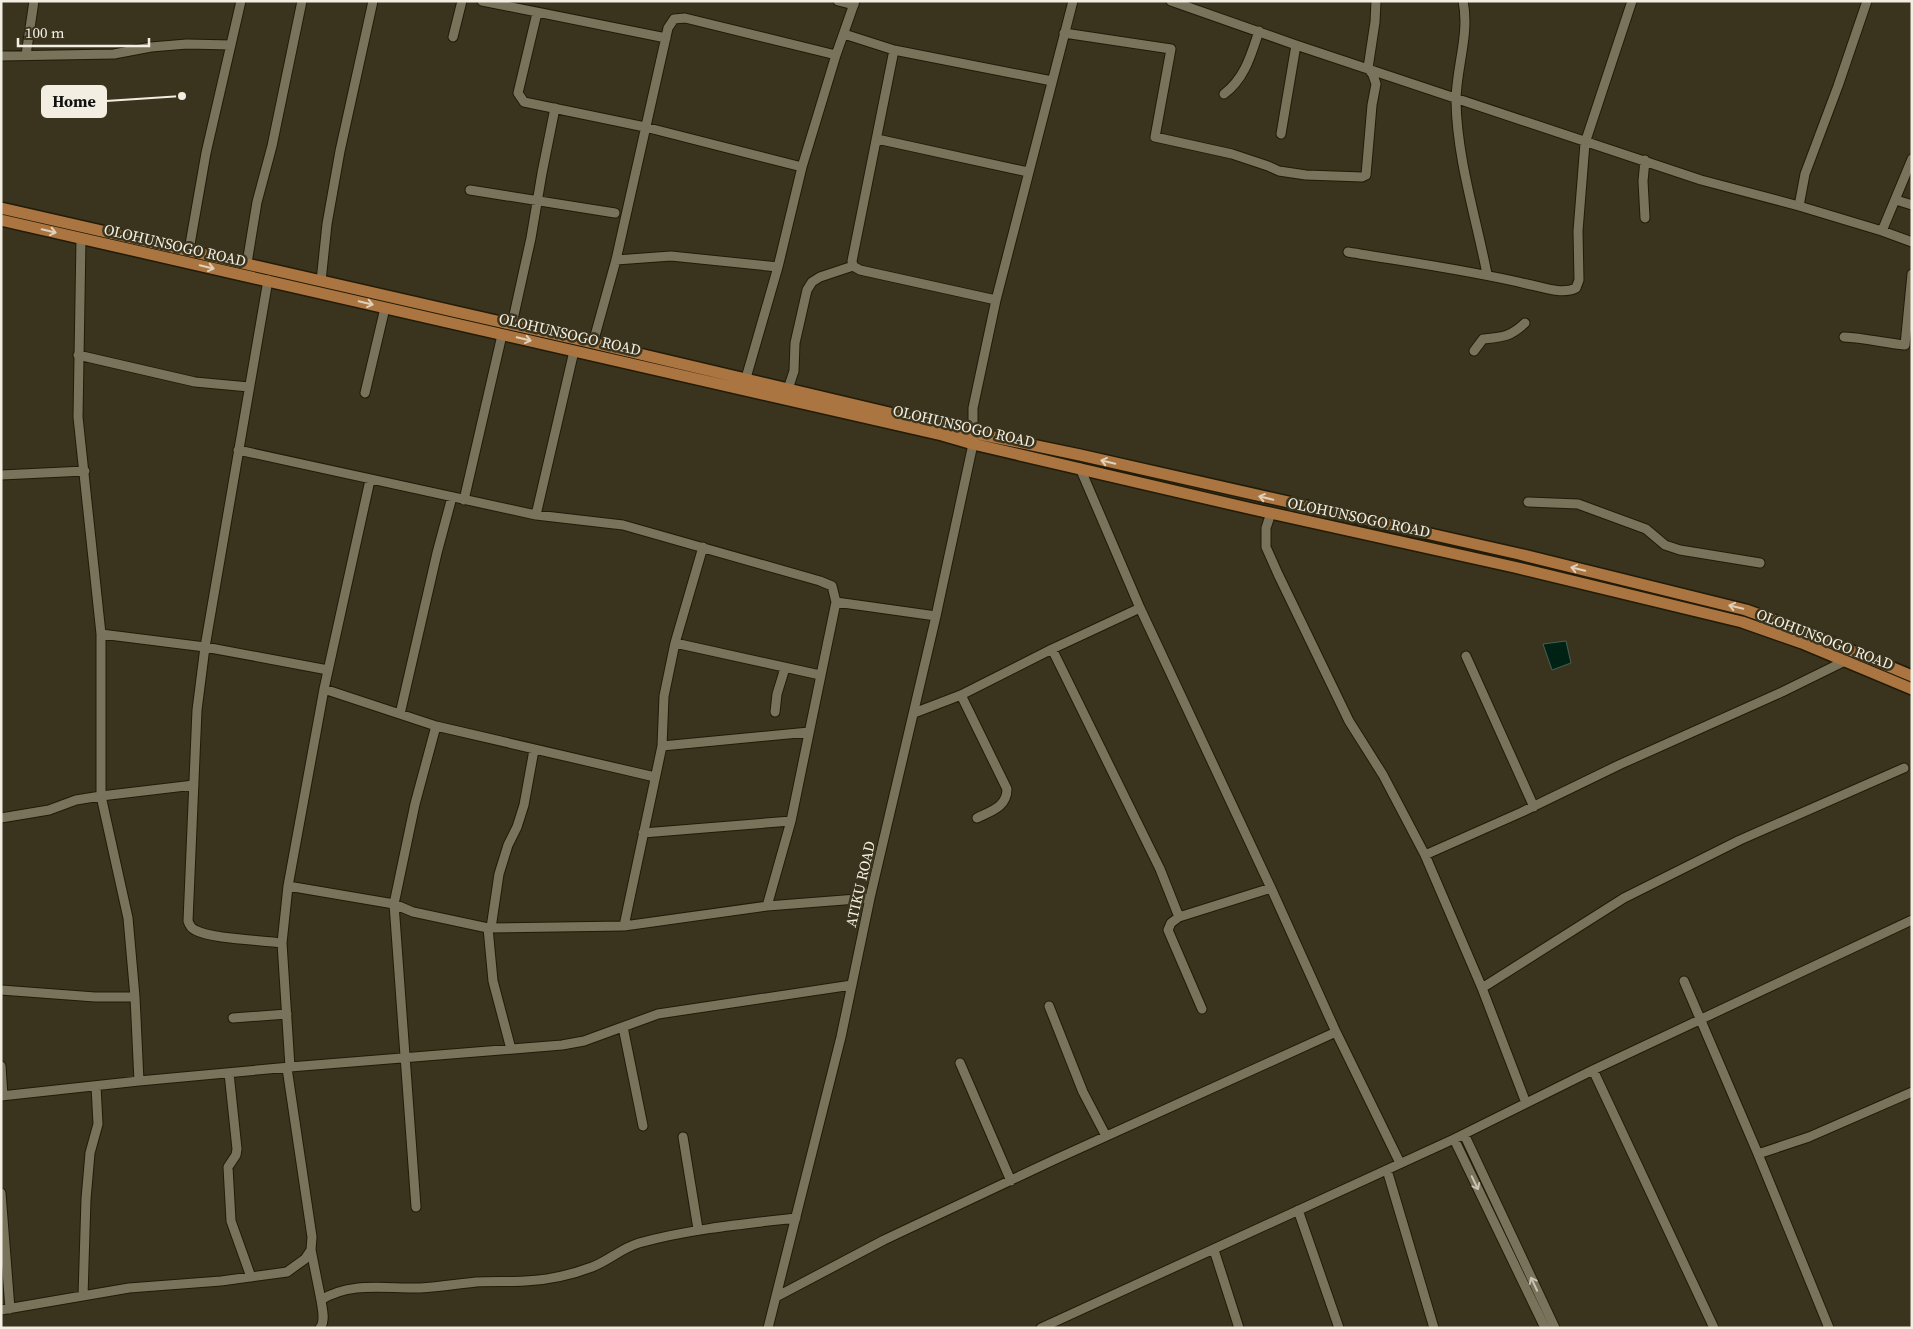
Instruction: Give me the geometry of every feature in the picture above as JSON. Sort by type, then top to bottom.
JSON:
[{"type":"main road","name":"OLOHUNSOGO ROAD","points":[[1,208],[746,378],[1080,468],[1272,513],[1514,566],[1746,610],[1809,633],[1912,676]]},
{"type":"main road","name":"OLOHUNSOGO ROAD","points":[[1,220],[942,436],[1080,455],[1519,554],[1742,622],[1802,643],[1912,689]]},
{"type":"street","points":[[26,55],[34,1]]},
{"type":"street","points":[[189,250],[206,154],[241,1]]},
{"type":"street","points":[[247,263],[257,202],[272,146],[302,1]]},
{"type":"street","points":[[321,281],[327,224],[337,169],[373,1]]},
{"type":"street","points":[[453,37],[462,1]]},
{"type":"street","points":[[482,1],[666,38]]},
{"type":"street","points":[[746,378],[778,266],[802,167],[854,3],[838,1]]},
{"type":"street","name":"ATIKU ROAD","points":[[768,1328],[841,1038],[870,898],[936,616],[974,439],[973,408],[996,300],[1073,1]]},
{"type":"street","points":[[1170,1],[1700,180],[1799,206],[1912,242]]},
{"type":"street","points":[[1064,33],[1171,49],[1154,137],[1232,154],[1268,166],[1279,172],[1336,177],[1362,177],[1366,175],[1372,105],[1376,84],[1368,68],[1376,1]]},
{"type":"street","points":[[1463,1],[1465,17],[1456,99],[1464,167],[1487,274]]},
{"type":"street","points":[[1348,252],[1487,274],[1569,292],[1576,288],[1579,280],[1578,231],[1585,142],[1632,1]]},
{"type":"street","points":[[1799,206],[1805,174],[1867,1]]},
{"type":"street","points":[[537,13],[518,93],[524,102],[645,127],[802,167]]},
{"type":"street","points":[[593,343],[616,260],[668,28],[674,19],[685,18],[836,55]]},
{"type":"street","points":[[1224,94],[1238,81],[1246,69],[1259,31]]},
{"type":"street","points":[[844,34],[894,50],[1052,81]]},
{"type":"street","points":[[1,56],[114,54],[151,47],[187,44],[231,45]]},
{"type":"street","points":[[1281,134],[1296,45]]},
{"type":"street","points":[[853,266],[852,261],[894,50]]},
{"type":"street","points":[[512,324],[531,238],[536,201],[555,108]]},
{"type":"street","points":[[877,139],[1028,172]]},
{"type":"street","points":[[1882,231],[1912,159]]},
{"type":"street","points":[[1645,160],[1643,181],[1645,218]]},
{"type":"street","points":[[470,190],[615,213]]},
{"type":"street","points":[[1896,200],[1912,205]]},
{"type":"street","points":[[81,239],[78,417],[101,634],[101,796],[128,918],[135,997],[139,1081]]},
{"type":"street","points":[[616,260],[671,256],[778,266]]},
{"type":"street","points":[[788,389],[794,371],[795,343],[807,290],[812,282],[820,276],[853,266],[860,270],[996,300]]},
{"type":"street","points":[[1844,337],[1905,345],[1912,274]]},
{"type":"street","points":[[268,280],[205,647],[197,710],[188,921],[190,927],[195,930],[221,936],[282,943]]},
{"type":"street","points":[[365,393],[385,308]]},
{"type":"street","points":[[1474,352],[1483,339],[1505,337],[1514,334],[1525,323]]},
{"type":"street","points":[[464,500],[502,334]]},
{"type":"street","points":[[536,515],[574,351]]},
{"type":"street","points":[[78,355],[195,382],[249,387]]},
{"type":"street","points":[[238,450],[536,515],[624,525],[832,586],[836,602],[791,821],[767,906]]},
{"type":"street","points":[[1080,468],[1140,608],[1336,1032],[1400,1163]]},
{"type":"street","points":[[1,475],[85,471]]},
{"type":"street","points":[[320,1328],[323,1324],[323,1319],[310,1250],[312,1237],[289,1067],[282,943],[288,886],[324,689],[370,480]]},
{"type":"street","points":[[400,714],[437,553],[452,497]]},
{"type":"street","points":[[1528,502],[1578,504],[1646,529],[1665,545],[1680,550],[1760,563]]},
{"type":"street","points":[[1272,513],[1266,528],[1266,547],[1349,721],[1383,775],[1425,855],[1482,988],[1526,1103]]},
{"type":"street","points":[[624,926],[662,746],[664,696],[675,643],[703,547]]},
{"type":"street","points":[[836,602],[936,616]]},
{"type":"street","points":[[914,713],[961,695],[1052,649],[1140,608]]},
{"type":"street","points":[[101,634],[205,647],[328,670]]},
{"type":"street","points":[[675,643],[820,675]]},
{"type":"street","points":[[1052,649],[1160,869],[1179,916]]},
{"type":"street","points":[[1466,656],[1534,806]]},
{"type":"street","points":[[1425,855],[1782,692],[1845,661]]},
{"type":"street","points":[[775,712],[777,694],[785,668]]},
{"type":"street","points":[[324,689],[436,726],[655,777]]},
{"type":"street","points":[[961,695],[1007,789],[1007,797],[1002,805],[977,818]]},
{"type":"street","points":[[416,1207],[394,904],[415,804],[436,726]]},
{"type":"street","points":[[662,746],[809,732]]},
{"type":"street","points":[[511,1049],[493,981],[490,928],[499,874],[508,845],[524,806],[534,750]]},
{"type":"street","points":[[1482,988],[1624,898],[1740,840],[1904,768]]},
{"type":"street","points":[[1,818],[49,810],[76,800],[194,785]]},
{"type":"street","points":[[643,833],[791,821]]},
{"type":"street","points":[[288,886],[394,904],[413,912],[490,928],[624,926],[767,906],[870,898]]},
{"type":"street","points":[[1202,1009],[1168,930],[1170,923],[1179,916],[1271,888]]},
{"type":"street","points":[[1041,1328],[1454,1139],[1593,1070],[1912,920]]},
{"type":"street","points":[[1684,982],[1699,1021],[1758,1154],[1829,1328]]},
{"type":"street","points":[[1,1066],[2,1096],[289,1067],[562,1045],[584,1041],[658,1014],[852,985]]},
{"type":"street","points":[[1,990],[94,997],[135,997]]},
{"type":"street","points":[[1049,1006],[1083,1092],[1106,1136]]},
{"type":"street","points":[[233,1018],[287,1014]]},
{"type":"street","points":[[623,1026],[643,1126]]},
{"type":"street","points":[[776,1297],[884,1240],[1106,1136],[1336,1032]]},
{"type":"street","points":[[960,1064],[1011,1181]]},
{"type":"street","points":[[1593,1070],[1714,1328]]},
{"type":"street","points":[[229,1073],[237,1149],[236,1156],[228,1167],[231,1221],[251,1277]]},
{"type":"street","points":[[83,1296],[86,1199],[90,1153],[98,1124],[96,1086]]},
{"type":"street","points":[[1758,1154],[1808,1137],[1912,1092]]},
{"type":"street","points":[[1464,1134],[1555,1328]]},
{"type":"street","points":[[683,1137],[698,1229]]},
{"type":"street","points":[[1454,1139],[1545,1328]]},
{"type":"street","points":[[1387,1170],[1434,1328]]},
{"type":"street","points":[[1,1193],[6,1310],[129,1288],[287,1272],[305,1259],[310,1250]]},
{"type":"street","points":[[1298,1210],[1340,1328]]},
{"type":"street","points":[[320,1300],[349,1289],[368,1286],[391,1288],[437,1287],[476,1282],[526,1281],[552,1278],[593,1267],[637,1244],[698,1229],[796,1218]]},
{"type":"street","points":[[1214,1250],[1239,1328]]},
{"type":"shaded area","points":[[1566,641],[1571,663],[1552,670],[1543,644]]},
{"type":"place","name":"Home","points":[[182,96]]}]
